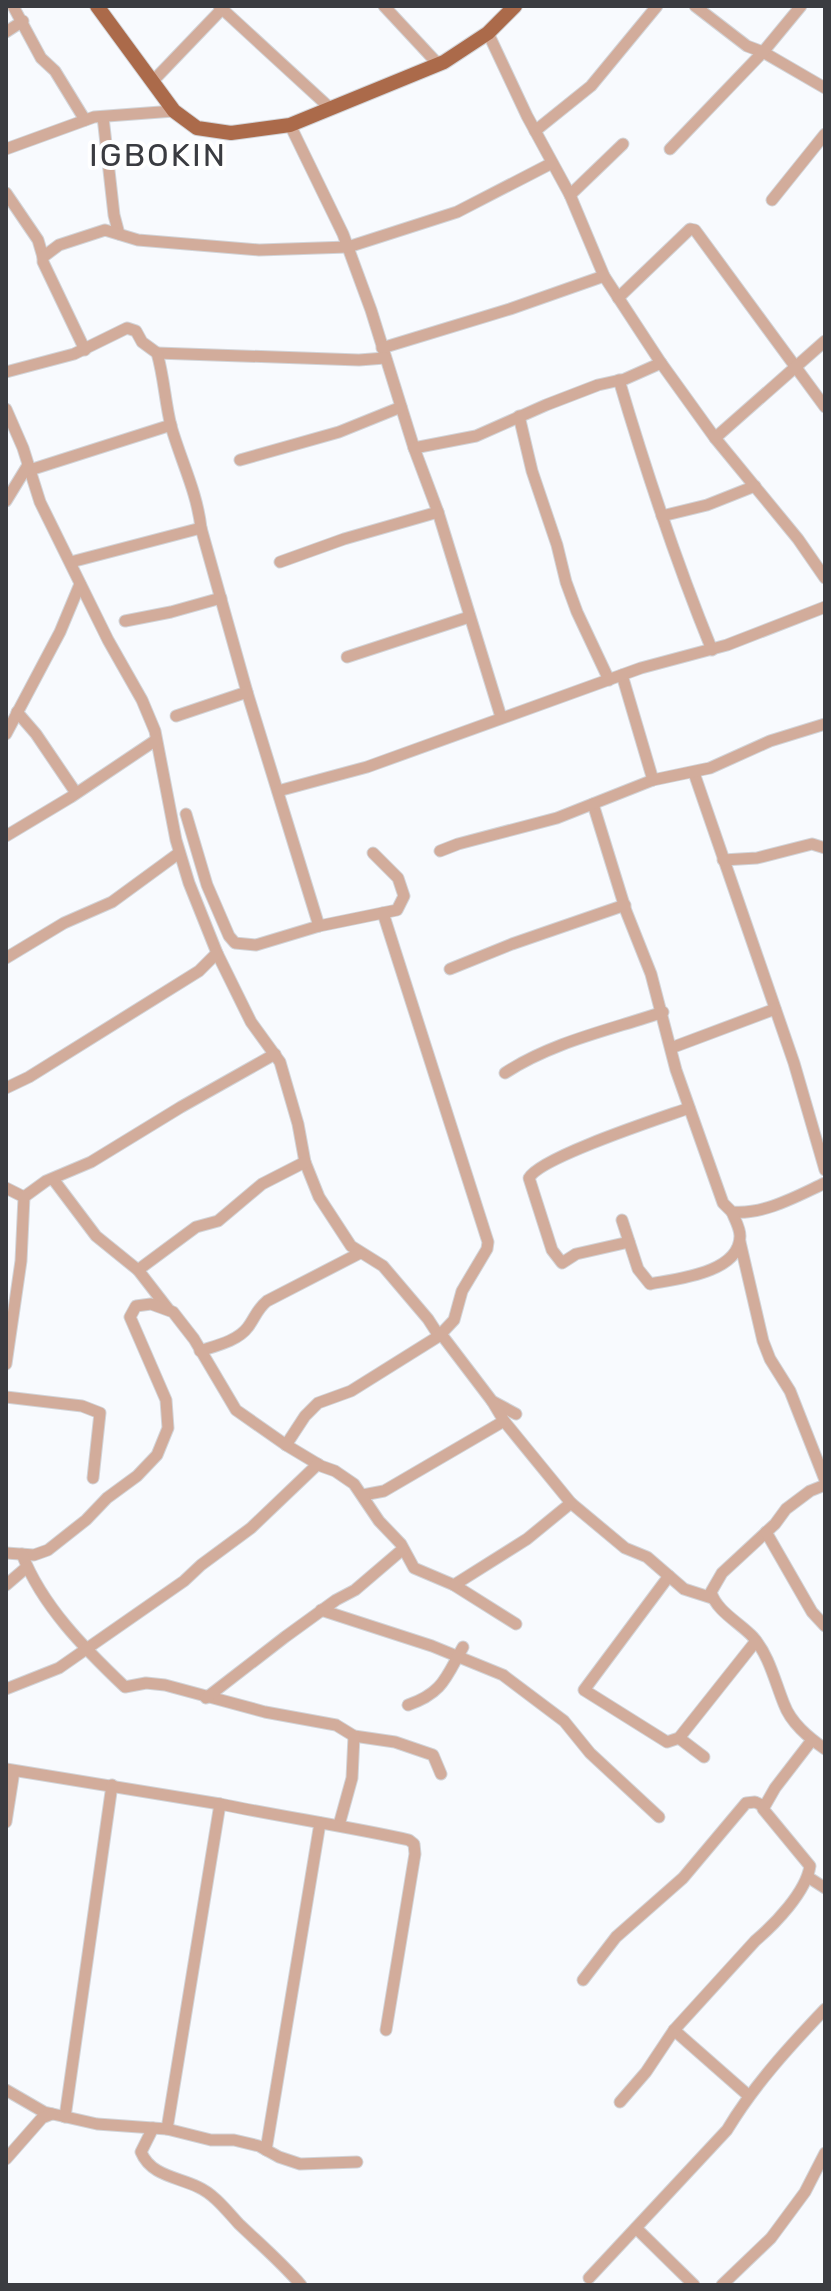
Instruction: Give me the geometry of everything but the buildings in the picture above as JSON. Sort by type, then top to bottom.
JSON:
[{"type":"main road","points":[[97,6],[174,111],[197,128],[231,133],[290,125],[438,64],[488,33],[515,6]]},
{"type":"street","points":[[13,6],[41,58],[55,71],[85,120]]},
{"type":"street","points":[[384,6],[438,64]]},
{"type":"street","points":[[535,131],[591,86],[657,6]]},
{"type":"street","points":[[695,6],[747,46],[825,88]]},
{"type":"street","points":[[670,149],[763,52],[801,6]]},
{"type":"street","points":[[152,82],[221,8],[330,108]]},
{"type":"street","points":[[6,32],[23,21]]},
{"type":"street","points":[[488,33],[570,195],[604,276],[715,438],[825,578]]},
{"type":"street","points":[[6,149],[85,120],[174,111]]},
{"type":"street","points":[[103,117],[119,234]]},
{"type":"street","points":[[290,125],[348,247],[438,512],[501,717]]},
{"type":"street","points":[[772,200],[825,134]]},
{"type":"street","points":[[570,195],[623,144]]},
{"type":"street","points":[[43,257],[56,247],[105,230],[138,240],[259,250],[348,247],[457,212],[552,163]]},
{"type":"street","points":[[6,193],[38,240],[85,350]]},
{"type":"street","points":[[618,298],[677,240],[690,229],[695,230],[825,407]]},
{"type":"street","points":[[38,240],[56,247]]},
{"type":"street","points":[[6,372],[85,350],[121,329],[132,328],[142,342],[157,353],[359,360],[604,276]]},
{"type":"street","points":[[715,438],[825,341]]},
{"type":"street","points":[[157,353],[171,425],[198,502],[201,528],[247,692],[319,926]]},
{"type":"street","points":[[414,448],[476,436],[519,416],[661,363]]},
{"type":"street","points":[[619,380],[662,516],[712,650]]},
{"type":"street","points":[[240,460],[339,432],[401,407]]},
{"type":"street","points":[[6,409],[17,431],[40,502],[142,700],[156,740],[179,853],[217,953],[251,1022],[275,1054],[298,1124],[305,1162],[319,1197],[342,1235],[355,1252],[383,1266],[571,1503],[625,1548],[647,1557],[684,1589],[712,1598],[756,1641],[773,1672],[785,1708],[799,1728],[825,1749]]},
{"type":"street","points":[[519,416],[532,471],[566,582],[609,680]]},
{"type":"street","points":[[6,501],[29,468],[171,425]]},
{"type":"street","points":[[662,516],[707,505],[755,486]]},
{"type":"street","points":[[280,562],[344,539],[438,512]]},
{"type":"street","points":[[71,562],[201,528]]},
{"type":"street","points":[[6,734],[60,632],[80,584]]},
{"type":"street","points":[[125,621],[221,598]]},
{"type":"street","points":[[278,791],[367,767],[622,675],[712,650],[825,607]]},
{"type":"street","points":[[347,657],[469,617]]},
{"type":"street","points":[[622,675],[653,780]]},
{"type":"street","points":[[176,716],[247,692]]},
{"type":"street","points":[[17,712],[36,734],[76,793]]},
{"type":"street","points":[[440,851],[557,818],[653,780],[694,773],[770,741],[825,724]]},
{"type":"street","points":[[6,836],[156,740]]},
{"type":"street","points":[[694,773],[775,1009],[825,1170]]},
{"type":"street","points":[[593,804],[663,1012],[689,1108],[723,1203],[732,1212],[739,1230],[767,1350],[790,1391],[825,1483],[786,1509],[716,1580],[712,1598]]},
{"type":"street","points":[[186,814],[207,885],[235,943],[256,945],[319,926],[397,910],[404,896],[398,878],[373,853]]},
{"type":"street","points":[[723,860],[757,858],[812,844],[825,847]]},
{"type":"street","points":[[6,958],[64,923],[112,902],[179,853]]},
{"type":"street","points":[[450,969],[625,905]]},
{"type":"street","points":[[286,1445],[305,1416],[318,1403],[351,1391],[440,1335],[454,1320],[462,1291],[487,1249],[488,1242],[383,913]]},
{"type":"street","points":[[6,1088],[29,1077],[199,971],[217,953]]},
{"type":"street","points":[[671,1048],[775,1009]]},
{"type":"street","points":[[505,1073],[553,1048],[663,1012]]},
{"type":"street","points":[[24,1197],[53,1179],[91,1162],[275,1054]]},
{"type":"street","points":[[629,1242],[576,1254],[562,1263],[552,1250],[529,1178],[535,1169],[689,1108]]},
{"type":"street","points":[[138,1270],[196,1227],[218,1221],[262,1184],[305,1162]]},
{"type":"street","points":[[53,1179],[96,1236],[138,1270],[194,1339],[236,1410],[286,1445],[345,1477],[363,1495],[414,1568],[454,1585],[516,1624]]},
{"type":"street","points":[[732,1212],[742,1213],[794,1199],[825,1183]]},
{"type":"street","points":[[6,1188],[24,1197]]},
{"type":"street","points":[[6,1364],[21,1261],[24,1197]]},
{"type":"street","points":[[622,1220],[638,1269],[650,1284],[696,1276],[710,1270],[729,1258],[740,1242]]},
{"type":"street","points":[[200,1351],[237,1336],[248,1327],[267,1301],[355,1252]]},
{"type":"street","points":[[6,1553],[34,1555],[48,1550],[137,1476],[157,1455],[168,1428],[166,1400],[130,1317],[136,1306],[151,1304],[169,1310]]},
{"type":"street","points":[[6,1397],[82,1406],[100,1413],[93,1478]]},
{"type":"street","points":[[492,1401],[516,1414]]},
{"type":"street","points":[[363,1495],[384,1491],[504,1421]]},
{"type":"street","points":[[6,1689],[59,1668],[184,1581],[240,1537],[318,1464]]},
{"type":"street","points":[[454,1585],[527,1539],[571,1503]]},
{"type":"street","points":[[766,1532],[812,1612],[825,1626]]},
{"type":"street","points":[[206,1698],[321,1610],[355,1590],[403,1549]]},
{"type":"street","points":[[22,1554],[35,1584],[57,1616],[125,1687],[146,1683],[165,1685],[265,1712],[336,1725],[354,1736],[395,1742],[433,1755],[441,1774]]},
{"type":"street","points":[[6,1585],[27,1567]]},
{"type":"street","points":[[669,1576],[584,1690],[667,1742],[679,1738],[756,1641]]},
{"type":"street","points":[[812,1612],[825,1606]]},
{"type":"street","points":[[321,1610],[460,1652],[503,1675],[564,1721],[590,1753],[659,1817]]},
{"type":"street","points":[[408,1705],[427,1698],[444,1682],[460,1652]]},
{"type":"street","points":[[339,1825],[352,1778],[354,1736]]},
{"type":"street","points":[[679,1738],[704,1757]]},
{"type":"street","points":[[620,2102],[646,2072],[674,2030],[755,1941],[767,1933],[808,1877],[810,1866],[766,1815],[764,1806],[812,1740]]},
{"type":"street","points":[[6,1822],[10,1770],[112,1785],[409,1840],[414,1844],[415,1854],[386,2030]]},
{"type":"street","points":[[65,2117],[112,1785]]},
{"type":"street","points":[[583,1980],[616,1937],[683,1878],[746,1803],[755,1802],[764,1806]]},
{"type":"street","points":[[167,2129],[220,1804]]},
{"type":"street","points":[[266,2150],[320,1823]]},
{"type":"street","points":[[808,1877],[825,1888]]},
{"type":"street","points":[[589,2278],[727,2130],[777,2060],[825,2009]]},
{"type":"street","points":[[674,2030],[749,2096]]},
{"type":"street","points":[[6,2090],[45,2114],[97,2124],[167,2129],[211,2140],[248,2142],[300,2164],[357,2162]]},
{"type":"street","points":[[6,2159],[45,2114]]},
{"type":"street","points":[[153,2128],[141,2152],[144,2159],[159,2172],[199,2187],[217,2200],[301,2285]]},
{"type":"street","points":[[722,2285],[771,2238],[821,2174],[825,2153]]},
{"type":"street","points":[[636,2228],[694,2285]]},
{"type":"district","name":"IGBOKIN","points":[[158,155]]}]
